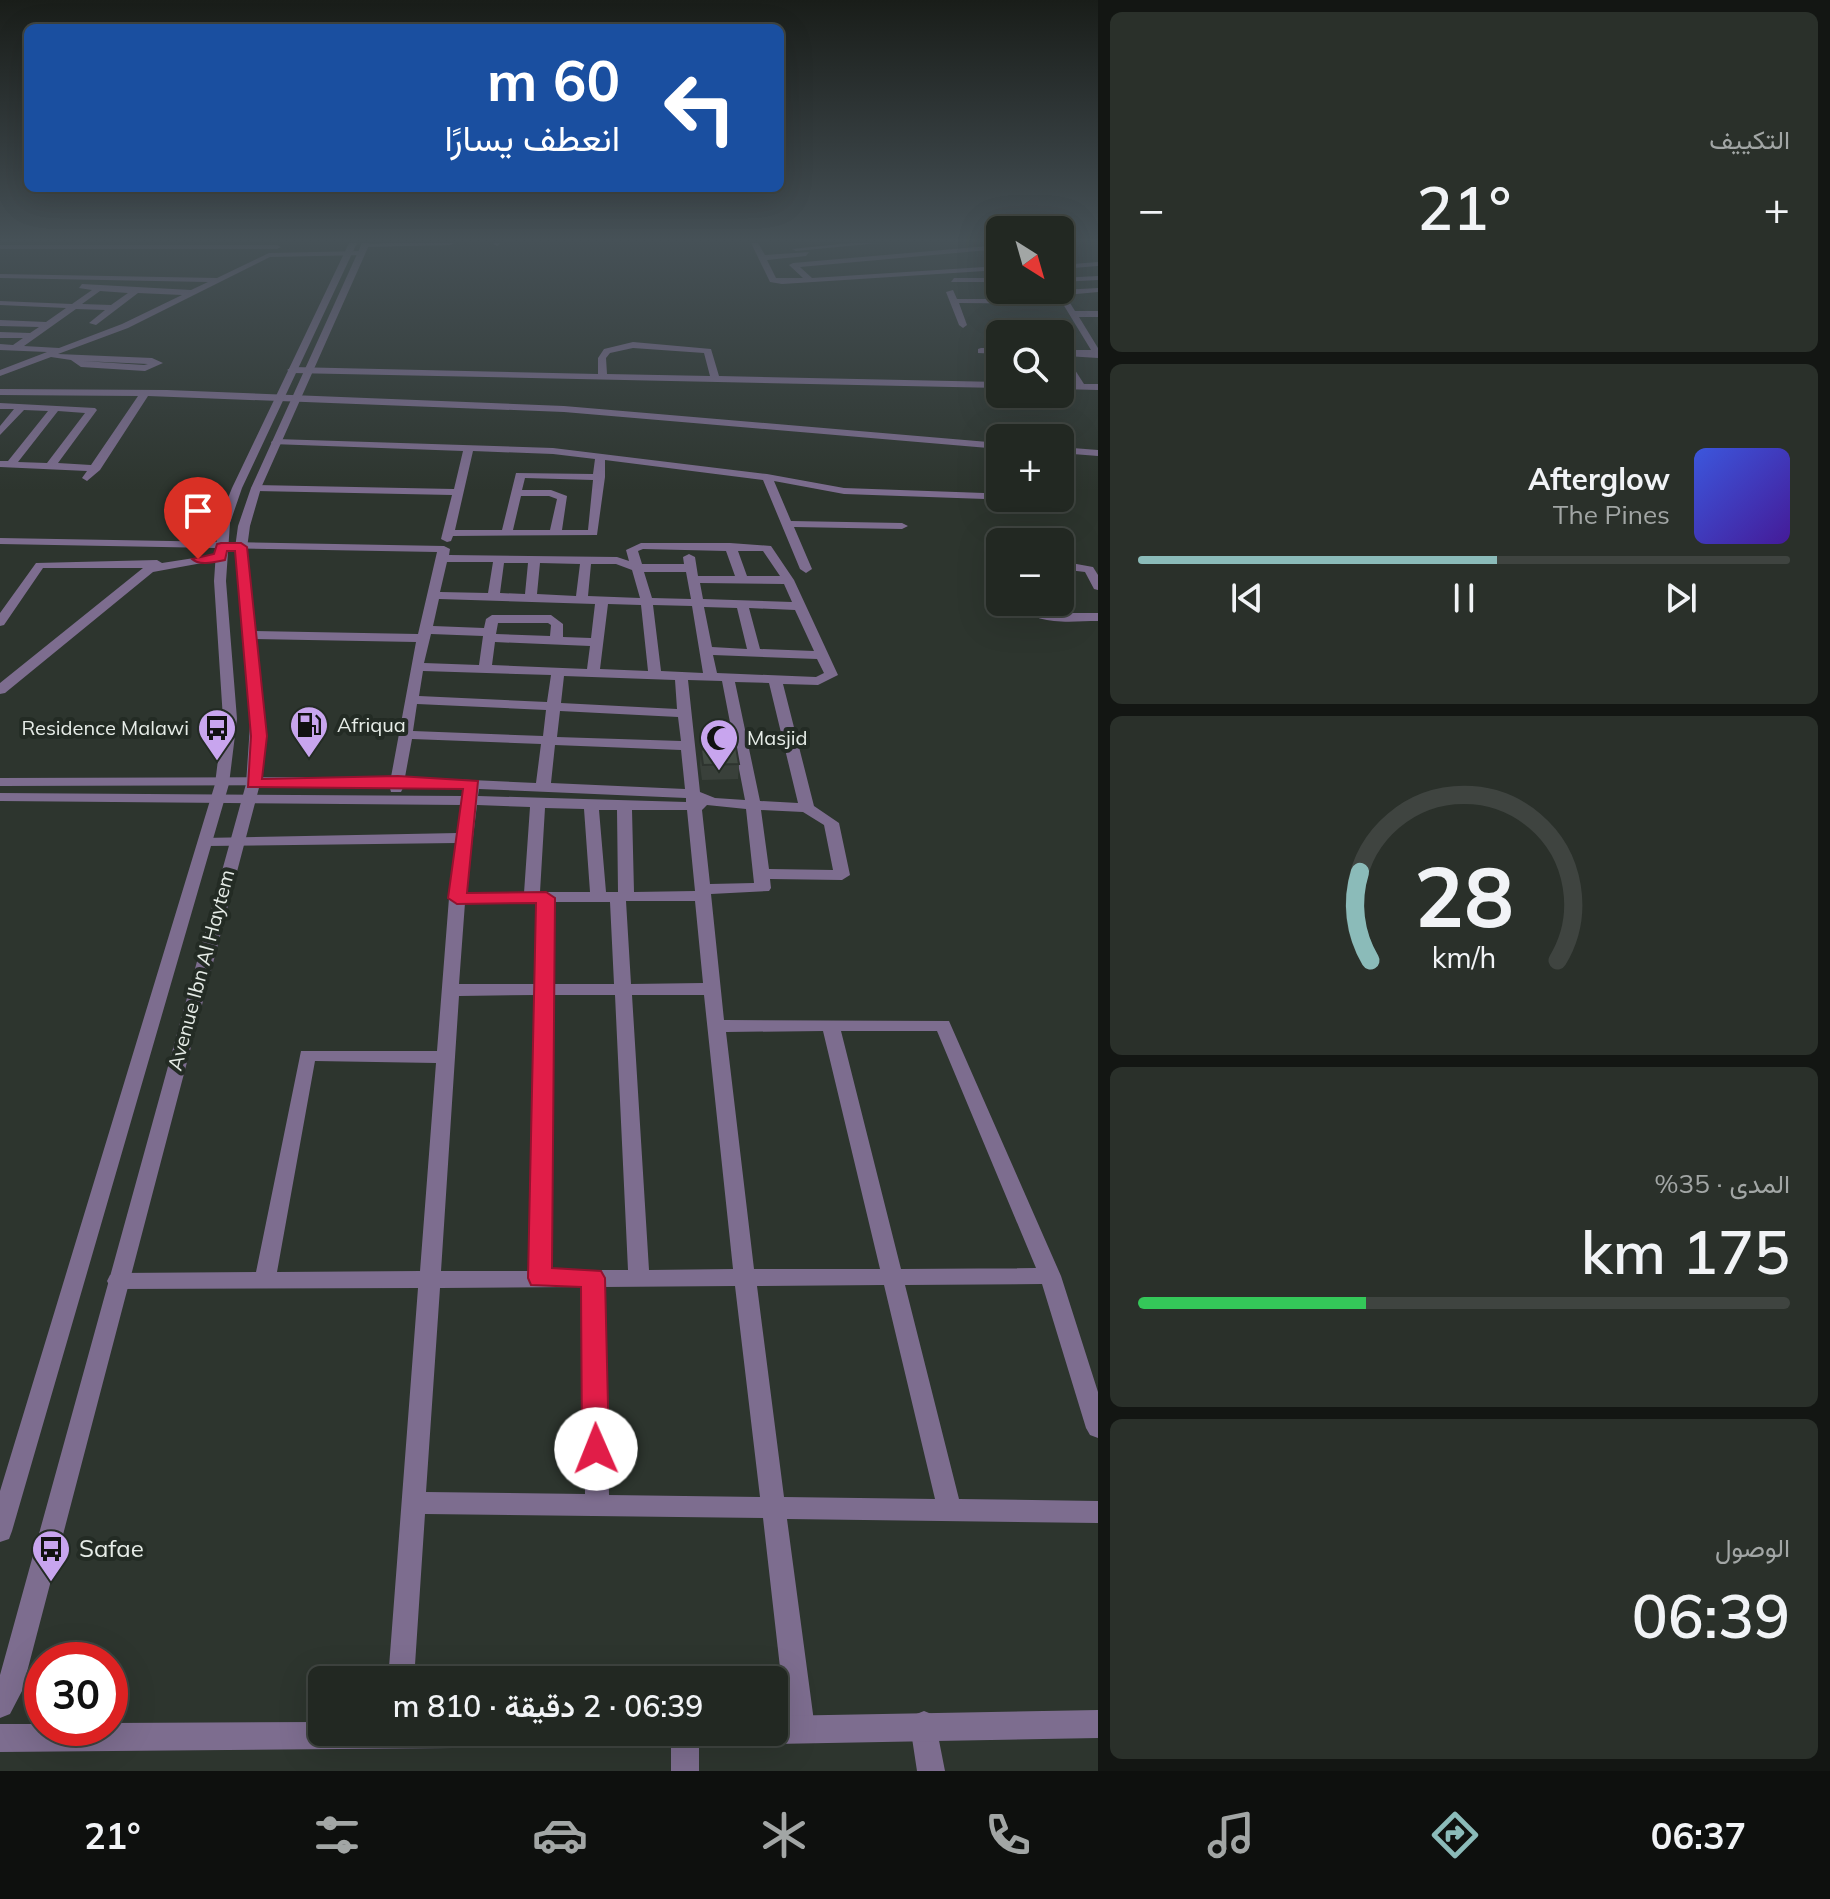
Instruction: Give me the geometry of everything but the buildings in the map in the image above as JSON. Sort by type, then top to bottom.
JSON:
[{"type":"street","points":[[15,348],[48,326]]},
{"type":"street","points":[[0,373],[49,357],[71,354],[125,326]]},
{"type":"street","name":"Avenue Ibn Al Haytem","points":[[0,1531],[220,792],[230,719],[221,552],[232,499],[287,399],[321,326]]},
{"type":"street","points":[[1080,326],[1097,354]]},
{"type":"street","points":[[0,335],[33,336]]},
{"type":"street","points":[[603,376],[602,358],[607,351],[633,345],[708,351],[715,378]]},
{"type":"street","points":[[0,348],[15,348],[152,361],[158,363],[145,368],[81,364],[71,354]]},
{"type":"street","points":[[981,351],[986,351]]},
{"type":"street","points":[[1074,354],[1097,354]]},
{"type":"street","points":[[300,371],[986,385]]},
{"type":"street","points":[[1074,376],[1081,387]]},
{"type":"street","points":[[1074,387],[1098,387]]},
{"type":"street","points":[[0,392],[145,393],[564,409],[986,445]]},
{"type":"street","points":[[87,478],[145,393]]},
{"type":"street","name":"Avenue Ibn Al Haytem","points":[[0,1705],[9,1691],[235,840],[251,792],[259,736],[241,547],[256,488],[276,442],[287,399]]},
{"type":"street","points":[[0,406],[87,408],[92,411],[51,465]]},
{"type":"street","points":[[0,432],[21,407]]},
{"type":"street","points":[[5,464],[56,407]]},
{"type":"street","points":[[276,442],[469,447],[600,457],[767,477],[844,491],[986,495]]},
{"type":"street","points":[[393,798],[407,735],[417,667],[455,492],[469,447]]},
{"type":"street","points":[[1074,451],[1098,453]]},
{"type":"street","points":[[448,533],[589,535],[596,531],[600,457]]},
{"type":"street","points":[[5,464],[96,468]]},
{"type":"street","points":[[507,533],[517,477],[525,474],[600,477]]},
{"type":"street","points":[[767,477],[806,569]]},
{"type":"street","points":[[256,488],[455,492]]},
{"type":"street","points":[[515,493],[551,493],[563,498],[555,534]]},
{"type":"street","points":[[786,524],[902,526],[905,524],[831,517],[827,518],[829,524]]},
{"type":"street","points":[[0,541],[221,552]]},
{"type":"street","points":[[0,622],[40,565],[61,542]]},
{"type":"street","points":[[688,546],[711,678]]},
{"type":"street","points":[[417,667],[558,671],[655,676],[775,680],[829,678],[831,675],[797,606],[788,580],[767,548],[688,546],[632,550],[647,602],[655,676]]},
{"type":"street","points":[[730,546],[742,580]]},
{"type":"street","points":[[40,565],[159,565],[241,547],[626,562],[638,568],[742,580],[788,580]]},
{"type":"street","points":[[493,597],[499,559]]},
{"type":"street","points":[[531,598],[534,559]]},
{"type":"street","points":[[582,600],[586,560]]},
{"type":"street","points":[[0,690],[146,572],[159,565]]},
{"type":"street","points":[[1074,567],[1089,569],[1098,586]]},
{"type":"street","points":[[434,595],[797,606]]},
{"type":"street","points":[[593,673],[602,600]]},
{"type":"street","points":[[742,604],[754,652]]},
{"type":"street","points":[[1042,616],[1098,617]]},
{"type":"street","points":[[485,669],[492,619],[544,618],[557,624],[556,640]]},
{"type":"street","points":[[248,635],[489,635],[597,642]]},
{"type":"street","points":[[707,651],[823,655]]},
{"type":"street","points":[[540,1278],[544,989],[539,898],[540,794],[558,671]]},
{"type":"street","points":[[681,676],[716,1026],[773,1508],[783,1666]]},
{"type":"street","points":[[457,898],[614,897],[763,888],[753,803],[728,678]]},
{"type":"street","points":[[775,680],[807,808]]},
{"type":"street","points":[[413,700],[684,713]]},
{"type":"street","points":[[407,735],[689,746]]},
{"type":"street","points":[[251,792],[398,781],[470,792]]},
{"type":"street","points":[[0,782],[220,792]]},
{"type":"street","points":[[0,797],[220,792],[393,798],[470,792],[540,794],[807,808],[831,823],[842,875],[761,874]]},
{"type":"street","points":[[402,1666],[457,898],[470,792]]},
{"type":"street","points":[[540,794],[591,804],[624,806],[692,801]]},
{"type":"street","points":[[591,804],[614,897],[623,989],[639,1277]]},
{"type":"street","points":[[614,897],[624,806]]},
{"type":"street","points":[[207,841],[465,838]]},
{"type":"street","points":[[451,990],[712,989]]},
{"type":"street","points":[[716,1026],[943,1025],[1050,1276],[1098,1428]]},
{"type":"street","points":[[831,1026],[950,1510]]},
{"type":"street","points":[[265,1280],[307,1055],[446,1057]]},
{"type":"street","points":[[118,1281],[1050,1276]]},
{"type":"street","points":[[593,1278],[597,1506]]},
{"type":"street","points":[[413,1503],[1098,1512]]},
{"type":"street","points":[[788,1729],[1098,1724]]},
{"type":"street","points":[[924,1725],[931,1771]]},
{"type":"street","points":[[0,1738],[308,1735]]},
{"type":"street","points":[[685,1746],[685,1771]]},
{"type":"place","name":"Afriqua","points":[[309,759]]},
{"type":"place","name":"Residence Malawi","points":[[217,762]]},
{"type":"place","name":"Masjid","points":[[719,772]]},
{"type":"place","name":"Safae","points":[[51,1583]]},
{"type":"route","points":[[198,559],[220,557],[221,547],[241,547],[259,736],[253,784],[398,781],[472,785],[457,898],[546,898],[540,1278],[593,1278],[596,1449]]}]
